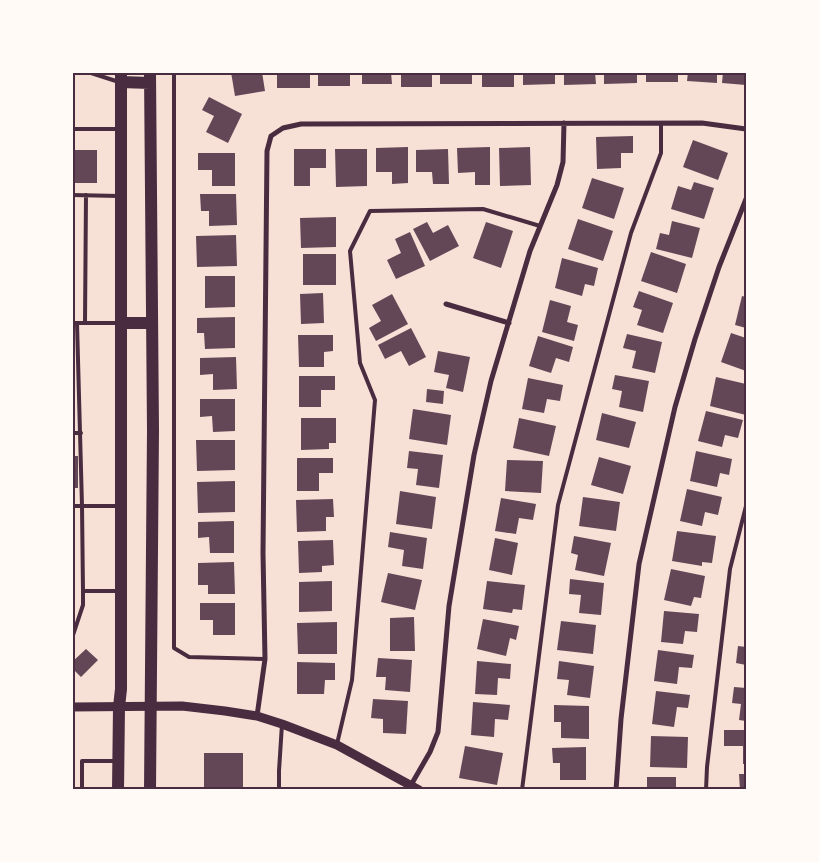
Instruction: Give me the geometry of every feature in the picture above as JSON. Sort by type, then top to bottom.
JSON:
[{"type":"main road","points":[[118,790],[121,689],[121,78],[150,78],[153,439],[150,790]]},
{"type":"main road","points":[[121,323],[152,323]]},
{"type":"street","points":[[257,716],[265,659],[263,543],[267,151],[272,136],[282,128],[301,124],[702,122],[746,129]]},
{"type":"street","points":[[72,707],[182,706],[257,716],[337,745],[415,787],[438,732],[449,606],[474,455],[491,381],[530,251],[557,185],[563,162],[564,123]]},
{"type":"street","points":[[616,790],[621,719],[639,564],[675,407],[719,267],[746,199]]},
{"type":"street","points":[[446,304],[509,323]]},
{"type":"lane","points":[[88,72],[121,78]]},
{"type":"lane","points":[[174,72],[174,648],[189,657],[265,659]]},
{"type":"lane","points":[[522,790],[558,505],[631,233],[661,153],[660,123]]},
{"type":"lane","points":[[72,130],[121,129]]},
{"type":"lane","points":[[72,195],[121,196]]},
{"type":"lane","points":[[85,323],[86,195]]},
{"type":"lane","points":[[337,745],[352,680],[375,400],[360,363],[350,251],[370,211],[484,209],[540,226]]},
{"type":"lane","points":[[72,638],[83,604],[81,433],[75,323],[121,323]]},
{"type":"lane","points":[[72,433],[81,433]]},
{"type":"lane","points":[[72,506],[121,506]]},
{"type":"lane","points":[[706,790],[730,569],[746,506]]},
{"type":"lane","points":[[83,591],[121,591]]},
{"type":"lane","points":[[279,790],[282,724]]},
{"type":"lane","points":[[82,790],[82,761],[118,761]]},
{"type":"building","points":[[231,72],[262,72],[265,91],[235,96]]},
{"type":"building","points":[[277,72],[310,72],[310,88],[277,88]]},
{"type":"building","points":[[318,72],[350,72],[350,86],[318,86]]},
{"type":"building","points":[[362,72],[391,72],[392,84],[362,84]]},
{"type":"building","points":[[401,72],[432,72],[432,87],[401,87]]},
{"type":"building","points":[[440,72],[472,72],[472,84],[440,84]]},
{"type":"building","points":[[482,72],[514,72],[514,87],[482,87]]},
{"type":"building","points":[[523,72],[555,72],[555,84],[523,85]]},
{"type":"building","points":[[564,72],[595,72],[596,84],[564,85]]},
{"type":"building","points":[[604,72],[637,72],[637,83],[604,84]]},
{"type":"building","points":[[646,72],[678,72],[678,82],[646,82]]},
{"type":"building","points":[[688,72],[717,72],[717,83],[687,81]]},
{"type":"building","points":[[723,72],[746,72],[746,85],[722,83]]},
{"type":"building","points":[[209,97],[242,114],[228,143],[206,132],[214,116],[202,110]]},
{"type":"building","points":[[633,136],[633,153],[621,153],[621,168],[597,169],[596,137]]},
{"type":"building","points":[[693,140],[728,153],[718,180],[683,167]]},
{"type":"building","points":[[408,147],[408,183],[392,184],[392,172],[376,172],[376,148]]},
{"type":"building","points":[[490,147],[490,185],[475,185],[475,172],[458,173],[457,148]]},
{"type":"building","points":[[530,147],[531,185],[500,186],[499,148]]},
{"type":"building","points":[[294,149],[326,149],[326,168],[310,168],[310,186],[294,186]]},
{"type":"building","points":[[335,149],[367,149],[367,186],[336,187]]},
{"type":"building","points":[[448,149],[449,184],[433,184],[432,172],[416,172],[416,150]]},
{"type":"building","points":[[72,150],[97,150],[97,183],[72,183]]},
{"type":"building","points":[[198,153],[235,153],[235,186],[212,186],[212,170],[198,170]]},
{"type":"building","points":[[592,178],[624,188],[614,219],[582,208]]},
{"type":"building","points":[[694,182],[714,188],[704,219],[671,209],[678,186],[691,190]]},
{"type":"building","points":[[200,194],[236,194],[237,225],[209,226],[209,211],[201,211]]},
{"type":"building","points":[[336,217],[336,247],[301,248],[300,218]]},
{"type":"building","points":[[578,219],[613,231],[603,261],[568,249]]},
{"type":"building","points":[[672,221],[700,228],[692,258],[656,249],[660,233],[669,235]]},
{"type":"building","points":[[427,222],[433,233],[448,225],[459,246],[430,261],[413,229]]},
{"type":"building","points":[[486,222],[513,231],[501,268],[473,258]]},
{"type":"building","points":[[410,232],[425,266],[396,279],[387,260],[401,253],[395,239]]},
{"type":"building","points":[[236,235],[237,266],[197,267],[196,236]]},
{"type":"building","points":[[651,252],[686,264],[677,293],[641,281]]},
{"type":"building","points":[[303,254],[336,254],[336,285],[303,285]]},
{"type":"building","points":[[562,258],[598,268],[594,286],[585,284],[582,296],[555,288]]},
{"type":"building","points":[[205,276],[235,276],[235,307],[205,308]]},
{"type":"building","points":[[639,291],[673,303],[663,333],[637,325],[642,310],[633,307]]},
{"type":"building","points":[[323,293],[324,323],[301,324],[300,294]]},
{"type":"building","points":[[392,294],[408,324],[376,341],[369,328],[381,321],[372,305]]},
{"type":"building","points":[[742,296],[746,297],[746,328],[735,325]]},
{"type":"building","points":[[550,300],[571,306],[567,322],[578,325],[574,341],[542,332]]},
{"type":"building","points":[[235,317],[235,348],[205,349],[204,333],[197,333],[197,318]]},
{"type":"building","points":[[411,328],[426,357],[409,366],[401,351],[385,359],[378,345]]},
{"type":"building","points":[[731,333],[746,338],[746,371],[721,362]]},
{"type":"building","points":[[627,334],[662,342],[655,373],[632,368],[636,351],[623,348]]},
{"type":"building","points":[[298,335],[333,335],[333,351],[324,352],[324,367],[299,367]]},
{"type":"building","points":[[538,336],[573,347],[569,362],[556,358],[551,373],[529,366]]},
{"type":"building","points":[[438,351],[470,357],[463,392],[446,388],[449,375],[434,372]]},
{"type":"building","points":[[236,357],[237,389],[213,390],[213,374],[200,375],[200,358]]},
{"type":"building","points":[[615,375],[649,381],[643,412],[619,407],[622,391],[612,389]]},
{"type":"building","points":[[299,376],[335,376],[335,390],[321,390],[321,407],[299,407]]},
{"type":"building","points":[[716,377],[746,384],[746,415],[710,406]]},
{"type":"building","points":[[528,378],[563,385],[560,401],[547,399],[544,413],[522,409]]},
{"type":"building","points":[[427,389],[444,391],[443,404],[426,402]]},
{"type":"building","points":[[200,399],[235,399],[235,431],[213,432],[212,416],[200,417]]},
{"type":"building","points":[[413,409],[451,415],[447,445],[409,439]]},
{"type":"building","points":[[706,411],[743,420],[738,438],[725,435],[722,447],[698,441]]},
{"type":"building","points":[[602,413],[636,422],[629,448],[596,440]]},
{"type":"building","points":[[301,418],[336,418],[336,443],[329,443],[329,449],[301,450]]},
{"type":"building","points":[[519,418],[556,426],[549,456],[513,448]]},
{"type":"building","points":[[196,440],[235,440],[235,470],[197,471]]},
{"type":"building","points":[[409,451],[443,455],[439,488],[416,485],[418,469],[407,468]]},
{"type":"building","points":[[696,451],[732,459],[729,475],[720,473],[717,487],[690,481]]},
{"type":"building","points":[[72,456],[78,456],[78,488],[72,488]]},
{"type":"building","points":[[599,457],[631,466],[623,494],[591,485]]},
{"type":"building","points":[[297,458],[333,458],[333,473],[319,473],[319,491],[297,491]]},
{"type":"building","points":[[507,460],[543,461],[541,493],[505,491]]},
{"type":"building","points":[[235,481],[235,512],[198,513],[197,482]]},
{"type":"building","points":[[687,489],[722,497],[718,515],[705,512],[702,526],[680,521]]},
{"type":"building","points":[[400,491],[436,497],[432,529],[396,524]]},
{"type":"building","points":[[583,497],[620,502],[616,531],[579,526]]},
{"type":"building","points":[[501,498],[536,504],[533,520],[519,518],[516,534],[495,531]]},
{"type":"building","points":[[333,499],[334,517],[326,517],[326,531],[297,532],[296,500]]},
{"type":"building","points":[[234,521],[234,553],[210,553],[209,537],[198,538],[198,522]]},
{"type":"building","points":[[677,531],[716,536],[712,563],[702,562],[702,566],[672,561]]},
{"type":"building","points":[[390,532],[427,538],[423,569],[402,566],[404,550],[388,547]]},
{"type":"building","points":[[574,536],[611,543],[604,576],[575,570],[578,555],[571,553]]},
{"type":"building","points":[[495,538],[518,543],[512,575],[489,570]]},
{"type":"building","points":[[333,540],[334,565],[322,566],[322,572],[299,573],[298,541]]},
{"type":"building","points":[[234,562],[235,594],[208,594],[208,585],[198,585],[198,563]]},
{"type":"building","points":[[671,569],[705,576],[701,598],[694,597],[691,606],[664,600]]},
{"type":"building","points":[[388,573],[422,580],[415,610],[381,602]]},
{"type":"building","points":[[570,579],[604,583],[601,615],[579,613],[581,595],[569,594]]},
{"type":"building","points":[[332,581],[332,611],[299,612],[299,582]]},
{"type":"building","points":[[487,581],[525,585],[522,610],[513,609],[512,613],[483,609]]},
{"type":"building","points":[[200,603],[235,603],[235,635],[213,635],[213,620],[200,620]]},
{"type":"building","points":[[664,611],[699,614],[697,632],[685,631],[683,644],[661,642]]},
{"type":"building","points":[[414,617],[415,651],[390,651],[390,618]]},
{"type":"building","points":[[483,619],[519,626],[516,640],[510,638],[506,656],[477,649]]},
{"type":"building","points":[[561,621],[596,625],[593,654],[557,650]]},
{"type":"building","points":[[337,622],[337,654],[298,654],[297,623]]},
{"type":"building","points":[[738,646],[746,647],[746,665],[736,663]]},
{"type":"building","points":[[86,649],[98,660],[81,677],[72,668],[72,662]]},
{"type":"building","points":[[658,650],[694,655],[692,668],[679,667],[677,684],[654,681]]},
{"type":"building","points":[[378,658],[412,660],[410,692],[385,690],[386,677],[376,677]]},
{"type":"building","points":[[477,661],[511,664],[510,679],[498,678],[497,695],[475,694]]},
{"type":"building","points":[[559,661],[594,666],[590,698],[567,695],[569,680],[557,679]]},
{"type":"building","points":[[297,662],[335,663],[335,680],[325,680],[324,694],[297,694]]},
{"type":"building","points":[[734,687],[746,688],[746,721],[739,720],[741,704],[732,703]]},
{"type":"building","points":[[656,691],[690,695],[688,708],[677,707],[674,727],[652,724]]},
{"type":"building","points":[[373,699],[408,701],[406,734],[383,733],[383,719],[371,718]]},
{"type":"building","points":[[473,702],[510,705],[508,720],[495,719],[494,737],[471,735]]},
{"type":"building","points":[[554,705],[589,706],[589,739],[561,738],[561,722],[554,722]]},
{"type":"building","points":[[724,730],[746,730],[746,764],[743,764],[743,746],[724,746]]},
{"type":"building","points":[[651,736],[688,737],[687,768],[650,767]]},
{"type":"building","points":[[465,746],[503,753],[497,785],[459,778]]},
{"type":"building","points":[[586,747],[586,780],[560,780],[560,763],[553,763],[552,748]]},
{"type":"building","points":[[204,753],[243,753],[243,790],[204,790]]},
{"type":"building","points":[[739,774],[746,774],[746,790],[740,790]]},
{"type":"building","points":[[647,777],[676,777],[676,790],[647,790]]}]
